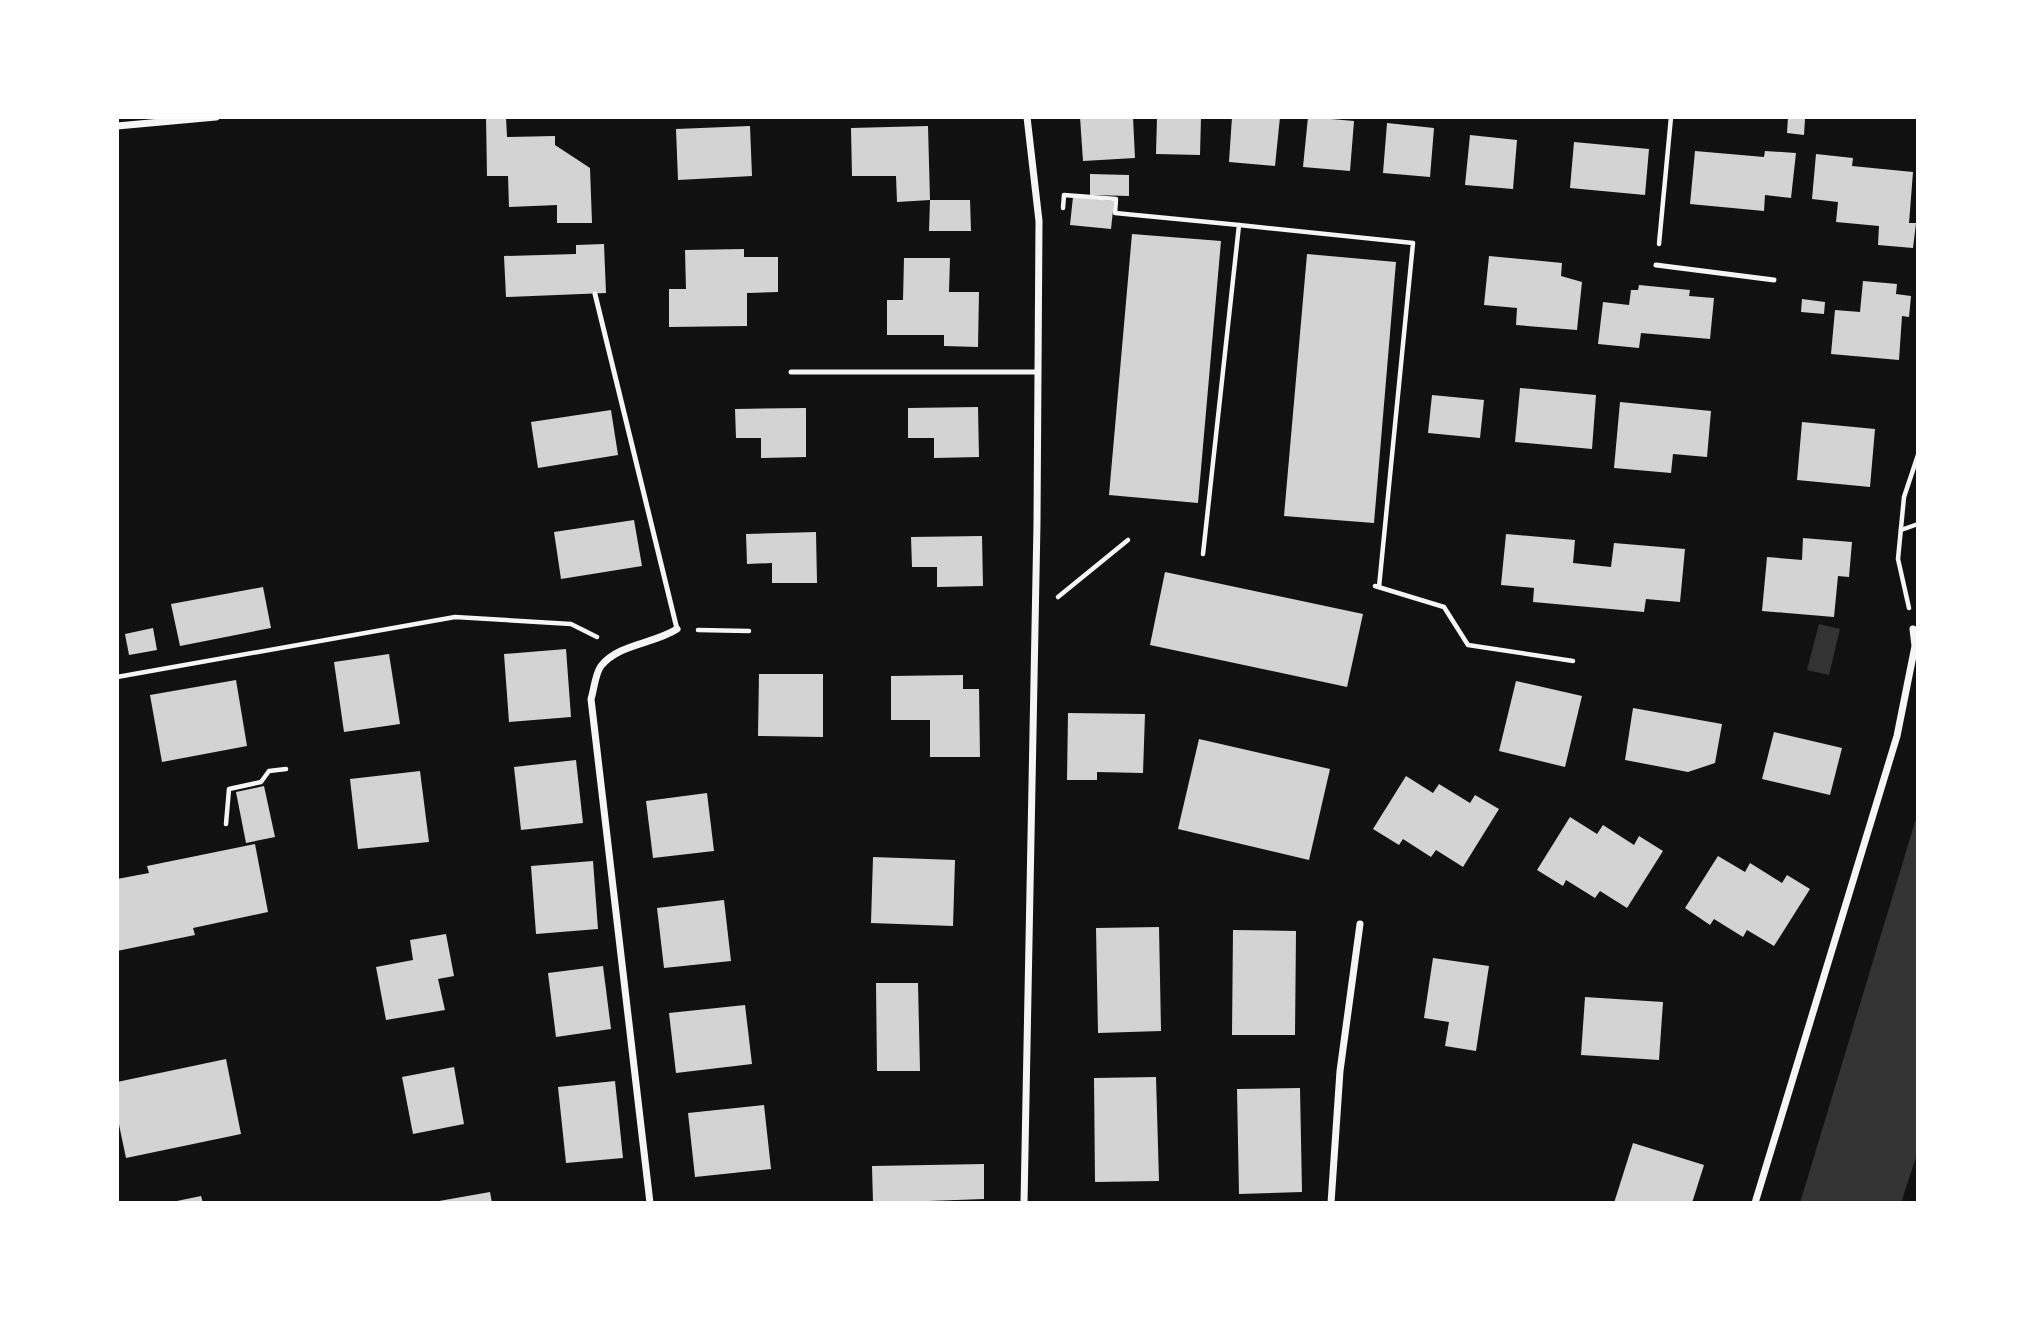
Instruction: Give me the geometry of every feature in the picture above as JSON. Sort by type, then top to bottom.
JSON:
[{"type":"street","points":[[117,126],[216,117]]},
{"type":"street","points":[[1024,1203],[1038,372],[1038,211],[1027,117]]},
{"type":"street","points":[[650,1203],[591,699],[600,667],[623,650],[660,640],[677,629]]},
{"type":"street","points":[[1755,1203],[1897,736],[1915,646],[1913,629]]},
{"type":"street","points":[[1331,1203],[1340,1071],[1360,924]]},
{"type":"lane","points":[[1656,265],[1774,280]]},
{"type":"lane","points":[[595,294],[677,629]]},
{"type":"lane","points":[[791,372],[1038,372]]},
{"type":"path","points":[[1656,265],[1671,117]]},
{"type":"path","points":[[1038,211],[1063,209],[1064,195],[1116,199],[1115,212],[1413,243],[1377,587],[1444,607],[1468,645],[1573,661]]},
{"type":"path","points":[[1203,554],[1239,225]]},
{"type":"path","points":[[1913,629],[1898,559],[1904,497],[1918,455]]},
{"type":"path","points":[[1901,530],[1918,524]]},
{"type":"path","points":[[1034,615],[1128,540]]},
{"type":"path","points":[[117,677],[455,617],[571,624],[623,650]]},
{"type":"path","points":[[677,629],[749,631]]},
{"type":"path","points":[[226,824],[229,789],[261,782],[269,771],[286,769]]},
{"type":"shaded area","points":[[1819,624],[1840,629],[1829,675],[1807,670]]},
{"type":"shaded area","points":[[1918,812],[1918,1151],[1901,1203],[1800,1203]]},
{"type":"building","points":[[486,117],[506,117],[507,137],[555,136],[555,145],[590,168],[592,223],[557,223],[557,205],[509,207],[508,176],[487,176]]},
{"type":"building","points":[[1080,117],[1133,117],[1135,158],[1083,161]]},
{"type":"building","points":[[1157,117],[1201,117],[1200,155],[1156,154]]},
{"type":"building","points":[[1232,117],[1280,117],[1275,166],[1229,162]]},
{"type":"building","points":[[1308,117],[1354,121],[1350,171],[1303,167]]},
{"type":"building","points":[[1788,117],[1805,119],[1804,135],[1787,133]]},
{"type":"building","points":[[1387,123],[1434,128],[1430,177],[1383,173]]},
{"type":"building","points":[[750,126],[752,176],[678,180],[676,129]]},
{"type":"building","points":[[928,126],[930,200],[897,202],[896,176],[852,176],[851,128]]},
{"type":"building","points":[[1470,135],[1517,140],[1513,189],[1465,185]]},
{"type":"building","points":[[1574,142],[1649,149],[1645,195],[1570,188]]},
{"type":"building","points":[[1695,151],[1764,157],[1765,151],[1796,153],[1791,198],[1765,195],[1764,211],[1690,204]]},
{"type":"building","points":[[1816,154],[1853,158],[1852,166],[1913,172],[1909,223],[1916,223],[1913,248],[1878,245],[1879,226],[1836,222],[1838,202],[1812,199]]},
{"type":"building","points":[[1090,174],[1129,175],[1129,196],[1090,195]]},
{"type":"building","points":[[1073,197],[1114,201],[1111,229],[1070,225]]},
{"type":"building","points":[[930,200],[970,200],[971,231],[929,231]]},
{"type":"building","points":[[1132,234],[1221,241],[1198,503],[1109,495]]},
{"type":"building","points":[[604,244],[606,293],[506,297],[504,256],[576,254],[576,245]]},
{"type":"building","points":[[744,249],[744,257],[778,257],[778,292],[747,293],[747,326],[669,327],[669,289],[686,289],[685,250]]},
{"type":"building","points":[[1307,254],[1396,262],[1374,523],[1284,516]]},
{"type":"building","points":[[1489,256],[1562,263],[1561,276],[1582,282],[1577,330],[1516,325],[1517,308],[1484,305]]},
{"type":"building","points":[[904,258],[950,258],[949,292],[979,292],[978,347],[944,346],[944,335],[887,335],[887,300],[903,300]]},
{"type":"building","points":[[1863,281],[1897,284],[1896,294],[1911,296],[1909,317],[1902,316],[1899,360],[1831,354],[1835,310],[1860,312]]},
{"type":"building","points":[[1639,285],[1690,290],[1689,296],[1714,298],[1710,339],[1641,333],[1639,348],[1598,344],[1603,302],[1629,305],[1631,290],[1638,290]]},
{"type":"building","points":[[1802,299],[1825,302],[1824,314],[1801,312]]},
{"type":"building","points":[[1520,388],[1596,395],[1592,449],[1515,442]]},
{"type":"building","points":[[1432,395],[1484,400],[1480,438],[1428,433]]},
{"type":"building","points":[[1620,402],[1711,411],[1707,457],[1673,454],[1671,473],[1614,468]]},
{"type":"building","points":[[978,407],[979,457],[934,458],[934,438],[908,438],[908,408]]},
{"type":"building","points":[[806,408],[806,457],[761,458],[761,438],[736,438],[735,409]]},
{"type":"building","points":[[611,410],[618,455],[538,468],[531,422]]},
{"type":"building","points":[[1802,422],[1875,429],[1870,487],[1797,480]]},
{"type":"building","points":[[634,520],[642,566],[561,579],[554,532]]},
{"type":"building","points":[[816,532],[817,583],[772,583],[772,563],[747,564],[746,534]]},
{"type":"building","points":[[1506,534],[1575,540],[1573,563],[1611,567],[1614,543],[1685,549],[1680,602],[1646,599],[1644,612],[1533,602],[1534,588],[1501,585]]},
{"type":"building","points":[[982,536],[983,586],[937,587],[937,567],[912,567],[911,537]]},
{"type":"building","points":[[1803,538],[1852,542],[1849,577],[1838,576],[1834,617],[1762,611],[1767,557],[1802,560]]},
{"type":"building","points":[[1165,572],[1363,614],[1347,687],[1150,645]]},
{"type":"building","points":[[263,587],[271,628],[180,646],[171,604]]},
{"type":"building","points":[[153,628],[157,650],[129,655],[125,634]]},
{"type":"building","points":[[566,649],[571,717],[509,722],[504,654]]},
{"type":"building","points":[[389,654],[400,724],[344,732],[334,662]]},
{"type":"building","points":[[759,674],[823,674],[823,737],[758,736]]},
{"type":"building","points":[[963,675],[963,689],[979,689],[980,757],[930,757],[930,720],[891,720],[891,676]]},
{"type":"building","points":[[236,680],[247,746],[162,762],[150,695]]},
{"type":"building","points":[[1516,681],[1582,696],[1565,767],[1499,751]]},
{"type":"building","points":[[1633,708],[1722,724],[1715,763],[1688,772],[1625,760]]},
{"type":"building","points":[[1068,713],[1145,714],[1143,773],[1097,772],[1097,780],[1067,780]]},
{"type":"building","points":[[1774,732],[1842,748],[1830,795],[1762,779]]},
{"type":"building","points":[[1199,739],[1330,769],[1309,860],[1178,829]]},
{"type":"building","points":[[576,760],[583,823],[521,830],[514,767]]},
{"type":"building","points":[[420,771],[429,842],[358,849],[350,779]]},
{"type":"building","points":[[1406,776],[1433,793],[1439,784],[1470,803],[1475,795],[1499,809],[1463,867],[1436,850],[1431,857],[1403,839],[1399,845],[1373,829]]},
{"type":"building","points":[[264,786],[275,837],[246,843],[236,792]]},
{"type":"building","points":[[707,793],[714,851],[653,858],[646,801]]},
{"type":"building","points":[[1570,817],[1597,834],[1603,825],[1634,845],[1639,836],[1663,851],[1627,908],[1600,891],[1595,898],[1566,880],[1563,886],[1537,870]]},
{"type":"building","points":[[255,844],[268,912],[193,928],[195,935],[117,951],[117,879],[149,873],[147,866]]},
{"type":"building","points":[[1718,856],[1745,872],[1750,863],[1782,883],[1787,875],[1810,889],[1774,946],[1747,930],[1743,937],[1714,919],[1710,925],[1685,908]]},
{"type":"building","points":[[873,857],[955,860],[953,926],[871,923]]},
{"type":"building","points":[[593,861],[598,929],[536,934],[531,866]]},
{"type":"building","points":[[724,900],[731,961],[664,968],[657,908]]},
{"type":"building","points":[[1159,927],[1161,1031],[1098,1033],[1096,928]]},
{"type":"building","points":[[1233,930],[1296,931],[1295,1035],[1232,1035]]},
{"type":"building","points":[[446,934],[454,976],[438,979],[445,1010],[386,1020],[376,967],[413,960],[410,940]]},
{"type":"building","points":[[1433,958],[1489,966],[1476,1051],[1445,1046],[1449,1022],[1424,1018]]},
{"type":"building","points":[[603,966],[611,1029],[556,1037],[548,973]]},
{"type":"building","points":[[876,983],[918,983],[920,1071],[877,1071]]},
{"type":"building","points":[[1585,997],[1663,1002],[1659,1060],[1581,1055]]},
{"type":"building","points":[[745,1005],[752,1064],[676,1073],[669,1013]]},
{"type":"building","points":[[226,1059],[241,1134],[126,1158],[117,1115],[117,1082]]},
{"type":"building","points":[[454,1067],[464,1124],[413,1134],[402,1077]]},
{"type":"building","points":[[1156,1077],[1159,1181],[1095,1182],[1094,1078]]},
{"type":"building","points":[[615,1081],[623,1158],[566,1163],[558,1087]]},
{"type":"building","points":[[1300,1088],[1302,1192],[1239,1194],[1237,1089]]},
{"type":"building","points":[[764,1105],[771,1169],[695,1177],[688,1113]]},
{"type":"building","points":[[1633,1143],[1704,1165],[1692,1203],[1614,1203]]},
{"type":"building","points":[[984,1164],[984,1199],[873,1203],[872,1166]]},
{"type":"building","points":[[490,1192],[492,1203],[439,1203],[439,1201]]},
{"type":"building","points":[[201,1196],[203,1203],[172,1202]]}]
